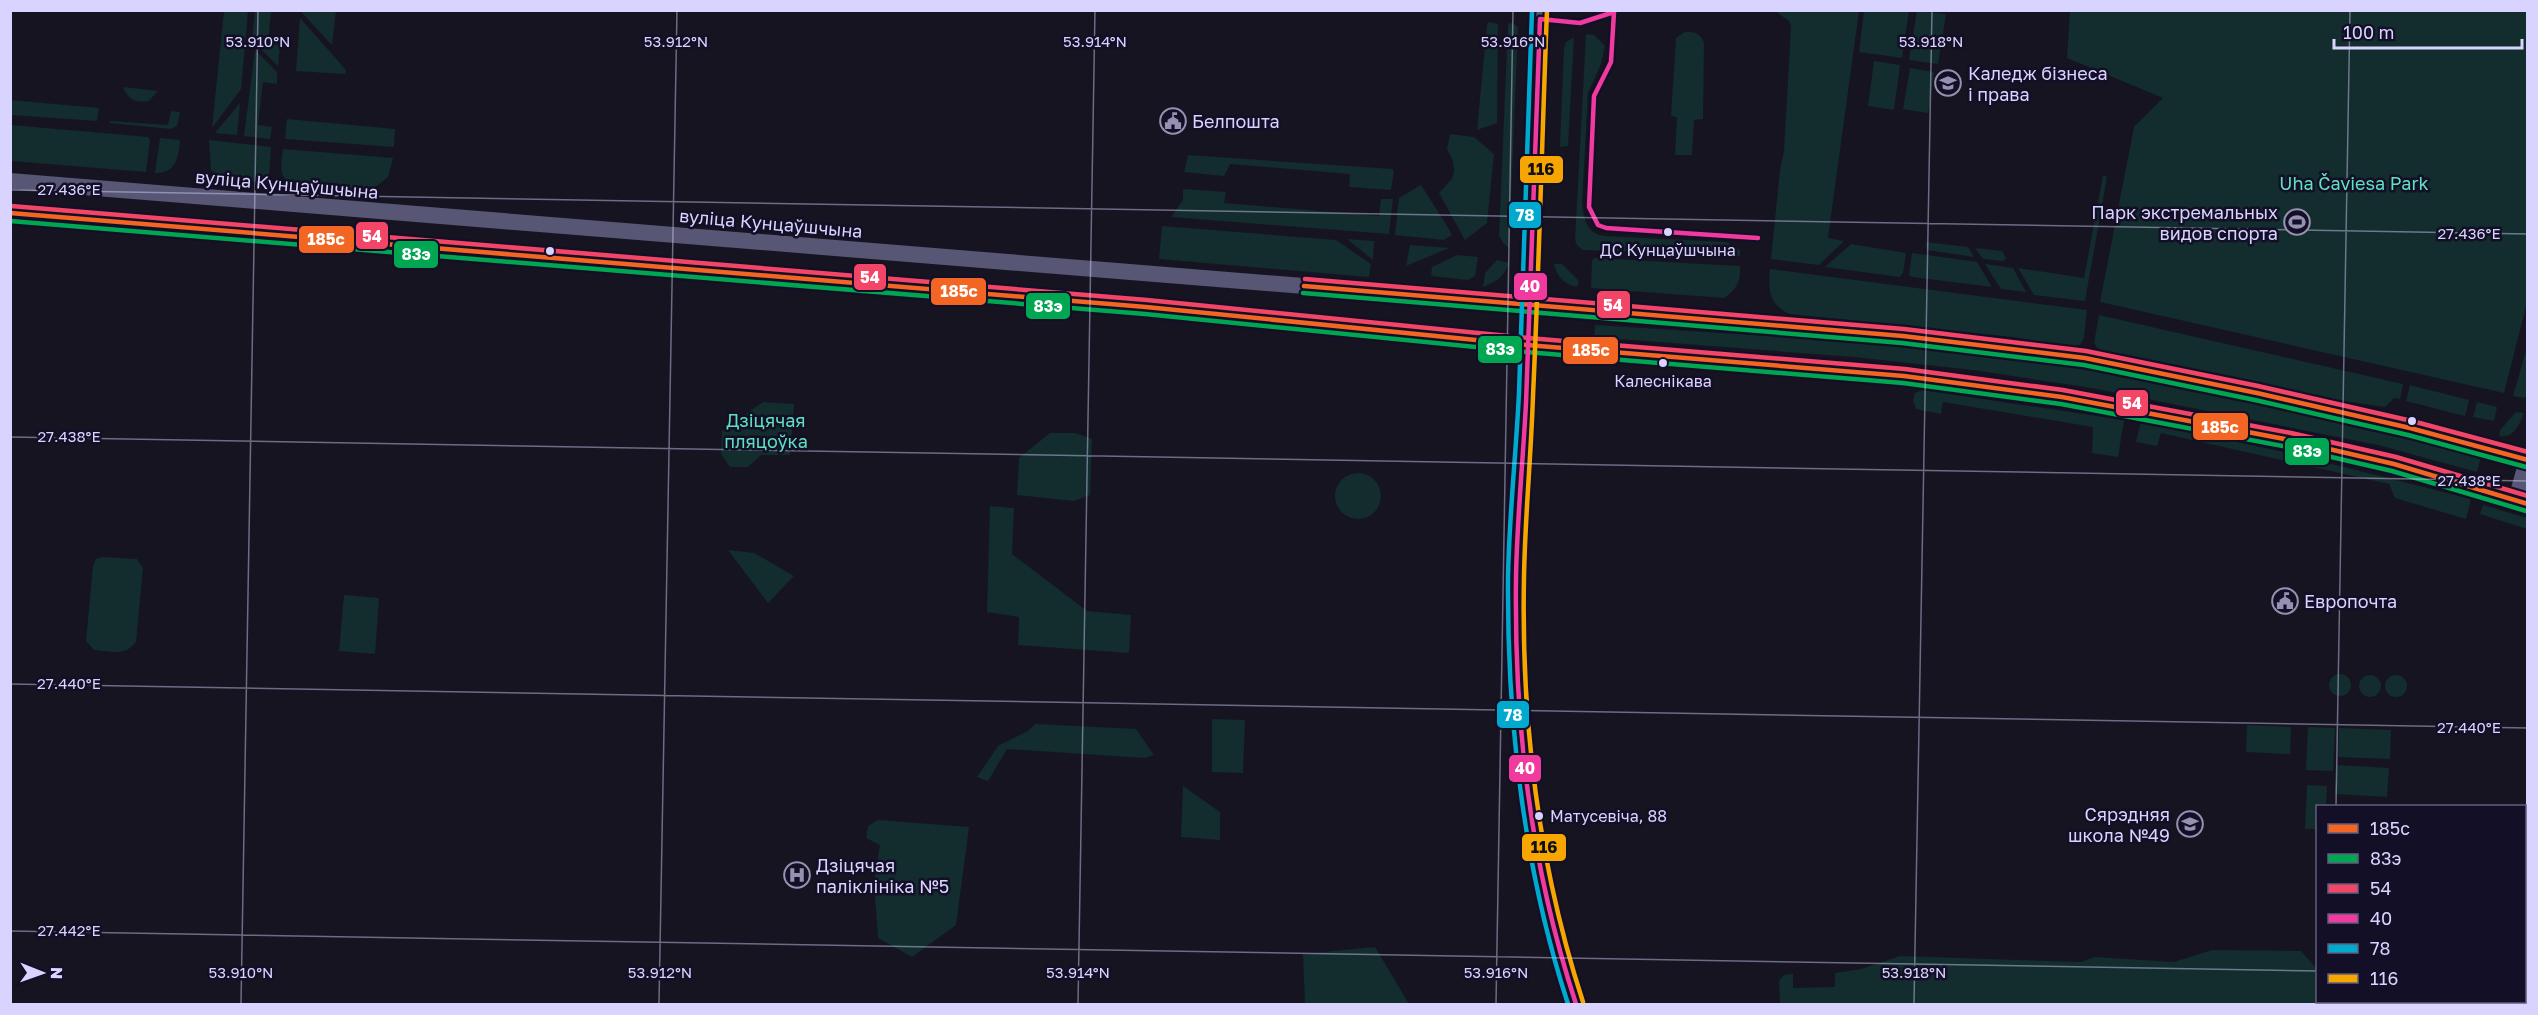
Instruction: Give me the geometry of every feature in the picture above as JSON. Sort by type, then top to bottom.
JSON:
[{"type":"main road","points":[[1540,10],[1516,577],[1519,704],[1524,769],[1545,899],[1552,933],[1576,1005]]},
{"type":"main road","name":"вуліца Кунцаўшчына","points":[[10,181],[1903,336],[2085,358],[2257,393],[2410,428],[2527,459]]},
{"type":"main road","points":[[10,213],[1134,306],[1527,345],[1895,375],[2062,397],[2290,440],[2394,464],[2522,502],[2527,459]]},
{"type":"green space","points":[[224,11],[248,11],[241,89],[212,128]]},
{"type":"green space","points":[[255,11],[271,11],[268,44],[280,45],[278,66],[252,40]]},
{"type":"green space","points":[[304,11],[336,11],[332,45],[302,13]]},
{"type":"green space","points":[[1775,11],[1859,11],[1828,238],[1844,241],[1819,265],[1771,259],[1784,151],[1791,27],[1789,21]]},
{"type":"green space","points":[[1864,11],[1909,11],[1902,58],[1859,52]]},
{"type":"green space","points":[[1917,11],[1946,14],[1938,64],[1909,60]]},
{"type":"green space","name":"Uha Čaviesa Park","points":[[2070,11],[2527,11],[2528,299],[2504,393],[2100,302],[2134,127],[2163,98],[2067,58]]},
{"type":"green space","points":[[300,18],[346,70],[345,74],[296,71]]},
{"type":"green space","points":[[1489,22],[1498,24],[1497,123],[1477,130],[1487,25]]},
{"type":"green space","points":[[1512,23],[1518,27],[1509,248],[1499,236],[1508,24]]},
{"type":"green space","points":[[1685,32],[1697,34],[1704,43],[1703,119],[1694,120],[1692,155],[1675,155],[1677,117],[1671,116],[1676,38]]},
{"type":"green space","points":[[1586,34],[1594,35],[1605,46],[1601,64],[1588,93],[1582,204],[1590,229],[1605,236],[1726,242],[1740,250],[1740,256],[1583,250],[1577,245],[1575,240]]},
{"type":"green space","points":[[1574,37],[1568,146],[1560,147],[1564,48],[1566,42]]},
{"type":"green space","points":[[255,50],[277,72],[277,84],[263,82],[258,125],[272,127],[270,139],[244,136]]},
{"type":"green space","points":[[1874,61],[1900,65],[1894,110],[1868,106]]},
{"type":"green space","points":[[1910,68],[1934,72],[1928,113],[1903,109]]},
{"type":"green space","points":[[123,87],[158,91],[149,101],[140,101],[130,98]]},
{"type":"green space","points":[[10,100],[99,108],[97,121],[11,115]]},
{"type":"green space","points":[[240,103],[237,135],[215,133]]},
{"type":"green space","points":[[171,111],[180,112],[177,126],[171,129],[110,123],[110,121],[168,125]]},
{"type":"green space","points":[[287,119],[395,129],[394,147],[285,139]]},
{"type":"green space","points":[[11,125],[148,137],[150,140],[146,172],[11,161]]},
{"type":"green space","points":[[1450,134],[1474,137],[1494,154],[1487,223],[1465,240],[1439,193],[1452,179],[1454,171],[1453,161],[1447,149]]},
{"type":"green space","points":[[160,138],[180,140],[180,146],[172,167],[168,171],[155,173]]},
{"type":"green space","points":[[209,140],[271,147],[269,177],[274,183],[220,179],[211,170]]},
{"type":"green space","points":[[283,149],[393,158],[388,177],[369,192],[291,185],[282,173]]},
{"type":"green space","points":[[1188,155],[1392,169],[1394,171],[1391,190],[1349,187],[1350,174],[1230,164],[1224,176],[1184,172]]},
{"type":"green space","points":[[2103,175],[2107,177],[2085,301],[2034,295],[2018,268],[2084,278]]},
{"type":"green space","points":[[1421,185],[1452,235],[1444,240],[1395,235],[1399,198]]},
{"type":"green space","points":[[1183,189],[1226,192],[1224,203],[1379,216],[1381,199],[1393,199],[1389,234],[1171,217],[1183,200]]},
{"type":"green space","points":[[1162,226],[1336,240],[1371,264],[1369,277],[1159,259]]},
{"type":"green space","points":[[1347,239],[1374,241],[1373,260]]},
{"type":"green space","points":[[1925,242],[1968,247],[1974,257],[1927,250]]},
{"type":"green space","points":[[1851,244],[1906,253],[1903,273],[1900,277],[1825,267]]},
{"type":"green space","points":[[1410,245],[1449,248],[1406,266]]},
{"type":"green space","points":[[1975,248],[2002,251],[2006,258],[2003,261],[1983,259]]},
{"type":"green space","points":[[1912,253],[1977,262],[1992,287],[1912,277],[1909,275]]},
{"type":"green space","points":[[1457,255],[1478,257],[1475,276],[1468,280],[1431,276],[1432,267]]},
{"type":"green space","points":[[1594,258],[1740,266],[1740,276],[1735,288],[1724,298],[1591,288]]},
{"type":"green space","points":[[1497,260],[1509,263],[1505,272],[1483,287],[1485,273]]},
{"type":"green space","points":[[1554,264],[1562,264],[1579,281],[1577,287],[1562,279]]},
{"type":"green space","points":[[1985,264],[2013,268],[2026,292],[2001,289]]},
{"type":"green space","points":[[1770,269],[2087,310],[2084,337],[2080,345],[2069,347],[2013,337],[1790,314],[1778,306],[1771,296]]},
{"type":"green space","points":[[2099,315],[2403,384],[2400,399],[2394,398],[2385,407],[2329,399],[2100,352],[2094,343]]},
{"type":"green space","points":[[1595,325],[1887,341],[2069,365],[2274,405],[2481,456],[2477,472],[2378,445],[2092,388],[1973,370],[1854,357],[1594,337]]},
{"type":"green space","points":[[2526,351],[2528,352],[2528,395],[2524,398],[2513,396]]},
{"type":"green space","points":[[2410,385],[2469,400],[2465,416],[2406,401]]},
{"type":"green space","points":[[1922,390],[2124,420],[2118,457],[2092,453],[2093,427],[1943,402],[1941,414],[1916,409],[1913,400],[1915,393]]},
{"type":"green space","name":"Дзіцячая пляцоўка","points":[[763,402],[794,404],[790,455],[761,455],[748,467],[730,467],[721,454],[722,431]]},
{"type":"green space","points":[[2477,402],[2497,407],[2494,421],[2473,417]]},
{"type":"green space","points":[[2516,412],[2524,413],[2515,430],[2509,435],[2499,436],[2500,430]]},
{"type":"green space","points":[[2141,421],[2288,453],[2471,499],[2466,519],[2395,498],[2389,484],[2161,433],[2157,446],[2136,442]]},
{"type":"green space","points":[[1050,433],[1075,433],[1092,439],[1090,495],[1074,501],[1017,495],[1019,458]]},
{"type":"green space","points":[[1358,473],[1374,480],[1381,496],[1374,512],[1358,519],[1342,512],[1335,496],[1342,480]]},
{"type":"green space","points":[[2483,505],[2527,518],[2527,529],[2480,514]]},
{"type":"green space","points":[[990,506],[1014,508],[1012,554],[1087,611],[1131,615],[1129,653],[1018,645],[1019,617],[987,612]]},
{"type":"green space","points":[[728,550],[754,553],[794,576],[768,603]]},
{"type":"green space","points":[[102,557],[137,559],[143,568],[136,642],[127,650],[111,652],[94,650],[86,641],[93,566],[96,559]]},
{"type":"green space","points":[[344,595],[379,598],[375,654],[339,651]]},
{"type":"green space","points":[[2340,674],[2348,677],[2351,685],[2348,693],[2340,696],[2332,693],[2329,685],[2332,677]]},
{"type":"green space","points":[[2370,675],[2378,678],[2381,686],[2378,694],[2370,697],[2362,694],[2359,686],[2362,678]]},
{"type":"green space","points":[[2396,675],[2404,678],[2407,686],[2404,694],[2396,697],[2388,694],[2385,686],[2388,678]]},
{"type":"green space","points":[[1212,719],[1245,720],[1243,773],[1212,772]]},
{"type":"green space","points":[[1035,724],[1136,729],[1154,755],[1145,758],[1007,749],[988,781],[977,777],[998,746],[1028,731]]},
{"type":"green space","points":[[2247,725],[2291,727],[2290,754],[2246,752]]},
{"type":"green space","points":[[2308,727],[2335,728],[2333,771],[2306,770]]},
{"type":"green space","points":[[2339,728],[2391,730],[2390,759],[2338,757]]},
{"type":"green space","points":[[2337,765],[2389,768],[2387,797],[2335,794]]},
{"type":"green space","points":[[2307,785],[2327,786],[2326,805],[2316,805],[2316,829],[2305,829]]},
{"type":"green space","points":[[1183,786],[1220,812],[1220,840],[1181,837]]},
{"type":"green space","points":[[878,820],[969,827],[956,925],[912,957],[878,938],[874,882],[880,845],[866,838],[868,826]]},
{"type":"green space","points":[[1375,947],[1409,1004],[1305,1004],[1303,954]]},
{"type":"green space","points":[[2212,950],[2301,951],[2316,968],[2316,1003],[2352,1004],[1780,1004],[1779,981],[1784,975],[1793,974],[1793,988],[1835,987],[1835,973],[1861,969],[1900,956],[2081,962],[2095,957],[2174,962]]},
{"type":"transit line","name":"78","points":[[1532,10],[1519,393],[1508,578],[1508,633],[1515,741],[1529,847],[1552,952],[1568,1004]]},
{"type":"transit line","name":"116","points":[[1547,10],[1525,554],[1524,631],[1529,739],[1544,845],[1554,898],[1583,1002]]},
{"type":"transit line","name":"40","points":[[1576,1004],[1560,951],[1536,846],[1522,740],[1516,632],[1516,577],[1526,403],[1540,19],[1580,23],[1614,12],[1611,62],[1594,96],[1589,207],[1598,225],[1606,228],[1758,238]]},
{"type":"transit line","name":"54","points":[[11,206],[1147,300],[1528,338],[1905,369],[2063,390],[2291,433],[2396,457],[2528,496]]},
{"type":"transit line","name":"185с","points":[[10,213],[1146,307],[1527,345],[1904,376],[2062,397],[2290,440],[2394,464],[2528,504]]},
{"type":"transit line","name":"83э","points":[[10,221],[1145,314],[1526,352],[1903,383],[2061,404],[2288,447],[2392,471],[2526,511]]},
{"type":"transit line","name":"54","points":[[1305,279],[1904,329],[2086,351],[2258,386],[2412,421],[2528,452]]},
{"type":"transit line","name":"185с","points":[[1304,286],[1903,336],[2085,358],[2257,393],[2410,428],[2528,460]]},
{"type":"transit line","name":"83э","points":[[1303,293],[1902,343],[2084,365],[2255,400],[2408,435],[2526,467]]},
{"type":"place","name":"Каледж бізнеса і права","points":[[1948,83]]},
{"type":"place","name":"Белпошта","points":[[1173,121]]},
{"type":"place","name":"Парк экстремальных видов спорта","points":[[2297,222]]},
{"type":"place","name":"ДС Кунцаўшчына","points":[[1668,232]]},
{"type":"place","name":"Калеснікава","points":[[1663,363]]},
{"type":"place","name":"Европочта","points":[[2285,601]]},
{"type":"place","name":"Матусевіча, 88","points":[[1539,816]]},
{"type":"place","name":"Сярэдняя школа №49","points":[[2190,824]]},
{"type":"place","name":"Дзіцячая паліклініка №5","points":[[797,875]]}]
